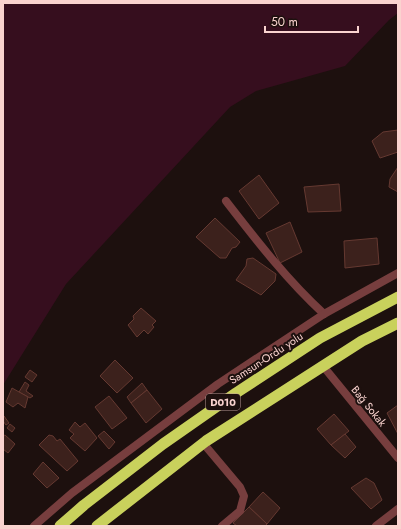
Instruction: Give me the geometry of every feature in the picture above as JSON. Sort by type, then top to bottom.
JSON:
[{"type":"highway","name":"Samsun-Ordu yolu","points":[[60,526],[84,505],[156,449],[236,393],[320,338],[398,298]]},
{"type":"highway","name":"D010","points":[[97,526],[203,443],[362,341],[398,323]]},
{"type":"street","points":[[226,201],[271,258],[306,298],[324,314]]},
{"type":"street","points":[[34,526],[72,493],[218,384],[324,314],[398,273]]},
{"type":"street","name":"Bağ Sokak","points":[[323,366],[398,458]]},
{"type":"street","points":[[203,443],[240,487],[244,496],[240,512],[222,526]]},
{"type":"street","points":[[376,526],[398,508]]},
{"type":"shaded area","points":[[3,3],[398,3],[398,13],[389,20],[345,66],[256,91],[230,107],[66,284],[3,385]]},
{"type":"building","points":[[398,130],[398,152],[380,158],[372,141],[383,132]]},
{"type":"building","points":[[398,167],[398,192],[389,187],[390,179]]},
{"type":"building","points":[[259,175],[279,203],[259,219],[239,191]]},
{"type":"building","points":[[339,184],[341,211],[308,212],[304,187]]},
{"type":"building","points":[[215,218],[240,242],[236,247],[232,248],[226,258],[220,258],[196,237]]},
{"type":"building","points":[[290,222],[302,252],[280,263],[266,233]]},
{"type":"building","points":[[377,238],[379,264],[345,268],[344,241]]},
{"type":"building","points":[[253,258],[276,274],[275,281],[261,295],[236,280],[246,266],[247,259]]},
{"type":"building","points":[[141,308],[156,321],[152,325],[154,327],[148,334],[144,330],[137,337],[128,325],[134,319],[133,316]]},
{"type":"building","points":[[115,360],[133,378],[117,393],[100,376]]},
{"type":"building","points":[[30,370],[37,375],[32,382],[25,377]]},
{"type":"building","points":[[25,382],[29,385],[26,391],[33,396],[30,398],[19,392]]},
{"type":"building","points":[[142,383],[147,390],[131,403],[127,397]]},
{"type":"building","points":[[12,388],[28,397],[25,408],[18,403],[13,407],[6,402]]},
{"type":"building","points":[[147,390],[162,409],[146,423],[131,403]]},
{"type":"building","points":[[109,396],[127,418],[112,429],[95,407]]},
{"type":"building","points":[[398,405],[398,434],[387,413]]},
{"type":"building","points":[[334,414],[349,431],[331,445],[317,429]]},
{"type":"building","points":[[4,416],[9,423],[6,425],[3,421]]},
{"type":"building","points":[[75,422],[80,427],[85,423],[97,438],[85,451],[70,438],[74,434],[69,430]]},
{"type":"building","points":[[10,424],[15,428],[12,432],[7,428]]},
{"type":"building","points":[[104,431],[115,442],[109,449],[98,436]]},
{"type":"building","points":[[345,434],[356,447],[345,458],[331,445]]},
{"type":"building","points":[[5,435],[15,444],[8,453],[3,449],[3,436]]},
{"type":"building","points":[[49,435],[53,436],[57,441],[60,439],[78,461],[67,471],[39,445]]},
{"type":"building","points":[[43,462],[59,478],[47,488],[33,474]]},
{"type":"building","points":[[366,478],[374,483],[382,500],[371,509],[351,488]]},
{"type":"building","points":[[263,492],[280,508],[267,524],[249,507]]},
{"type":"building","points":[[249,507],[267,524],[265,526],[237,526],[233,523]]}]
